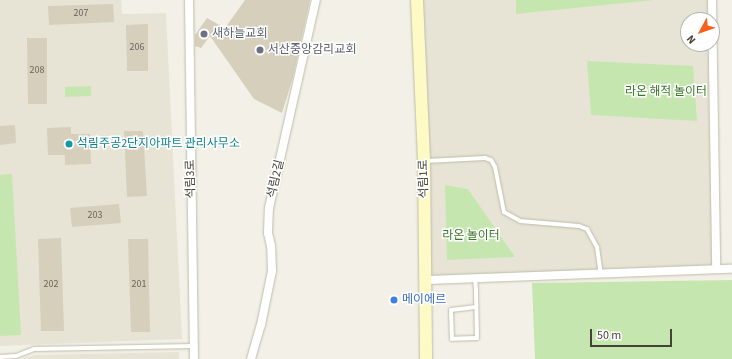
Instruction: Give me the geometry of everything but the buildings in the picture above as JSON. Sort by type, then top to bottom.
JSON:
[{"type":"street","name":"석림3로","points":[[189,0],[194,359]]},
{"type":"street","name":"석림2길","points":[[251,359],[261,325],[272,271],[271,246],[268,233],[269,208],[316,0]]},
{"type":"street","name":"석림1로","points":[[417,0],[424,161],[426,359]]},
{"type":"street","points":[[712,0],[716,270]]},
{"type":"street","points":[[425,280],[732,269]]},
{"type":"lane","points":[[424,161],[485,158],[491,160],[495,167],[504,212],[520,221],[579,226],[586,229],[597,247],[601,274]]},
{"type":"lane","points":[[475,278],[476,307],[477,338],[452,339],[451,310],[454,308],[476,307]]},
{"type":"lane","points":[[0,357],[16,356],[34,349],[194,346]]},
{"type":"shaded area","points":[[0,0],[121,0],[122,14],[166,13],[182,339],[0,346]]},
{"type":"shaded area","points":[[417,0],[712,0],[712,12],[680,12],[680,52],[713,52],[716,269],[425,280]]},
{"type":"shaded area","points":[[179,352],[179,359],[21,359],[35,355]]},
{"type":"green space","points":[[516,0],[654,0],[516,14]]},
{"type":"green space","name":"라온 해적 놀이터","points":[[587,61],[693,66],[697,121],[591,115]]},
{"type":"green space","points":[[91,86],[91,96],[65,97],[65,87]]},
{"type":"green space","points":[[12,174],[21,335],[0,336],[0,175]]},
{"type":"green space","name":"라온 놀이터","points":[[445,185],[468,189],[515,257],[447,260]]},
{"type":"green space","points":[[732,280],[732,359],[535,359],[532,283]]},
{"type":"place","name":"새하늘교회","points":[[204,34]]},
{"type":"place","name":"서산중앙감리교회","points":[[260,50]]},
{"type":"place","name":"석림주공2단지아파트 관리사무소","points":[[69,144]]},
{"type":"place","name":"메이에르","points":[[394,300]]}]
